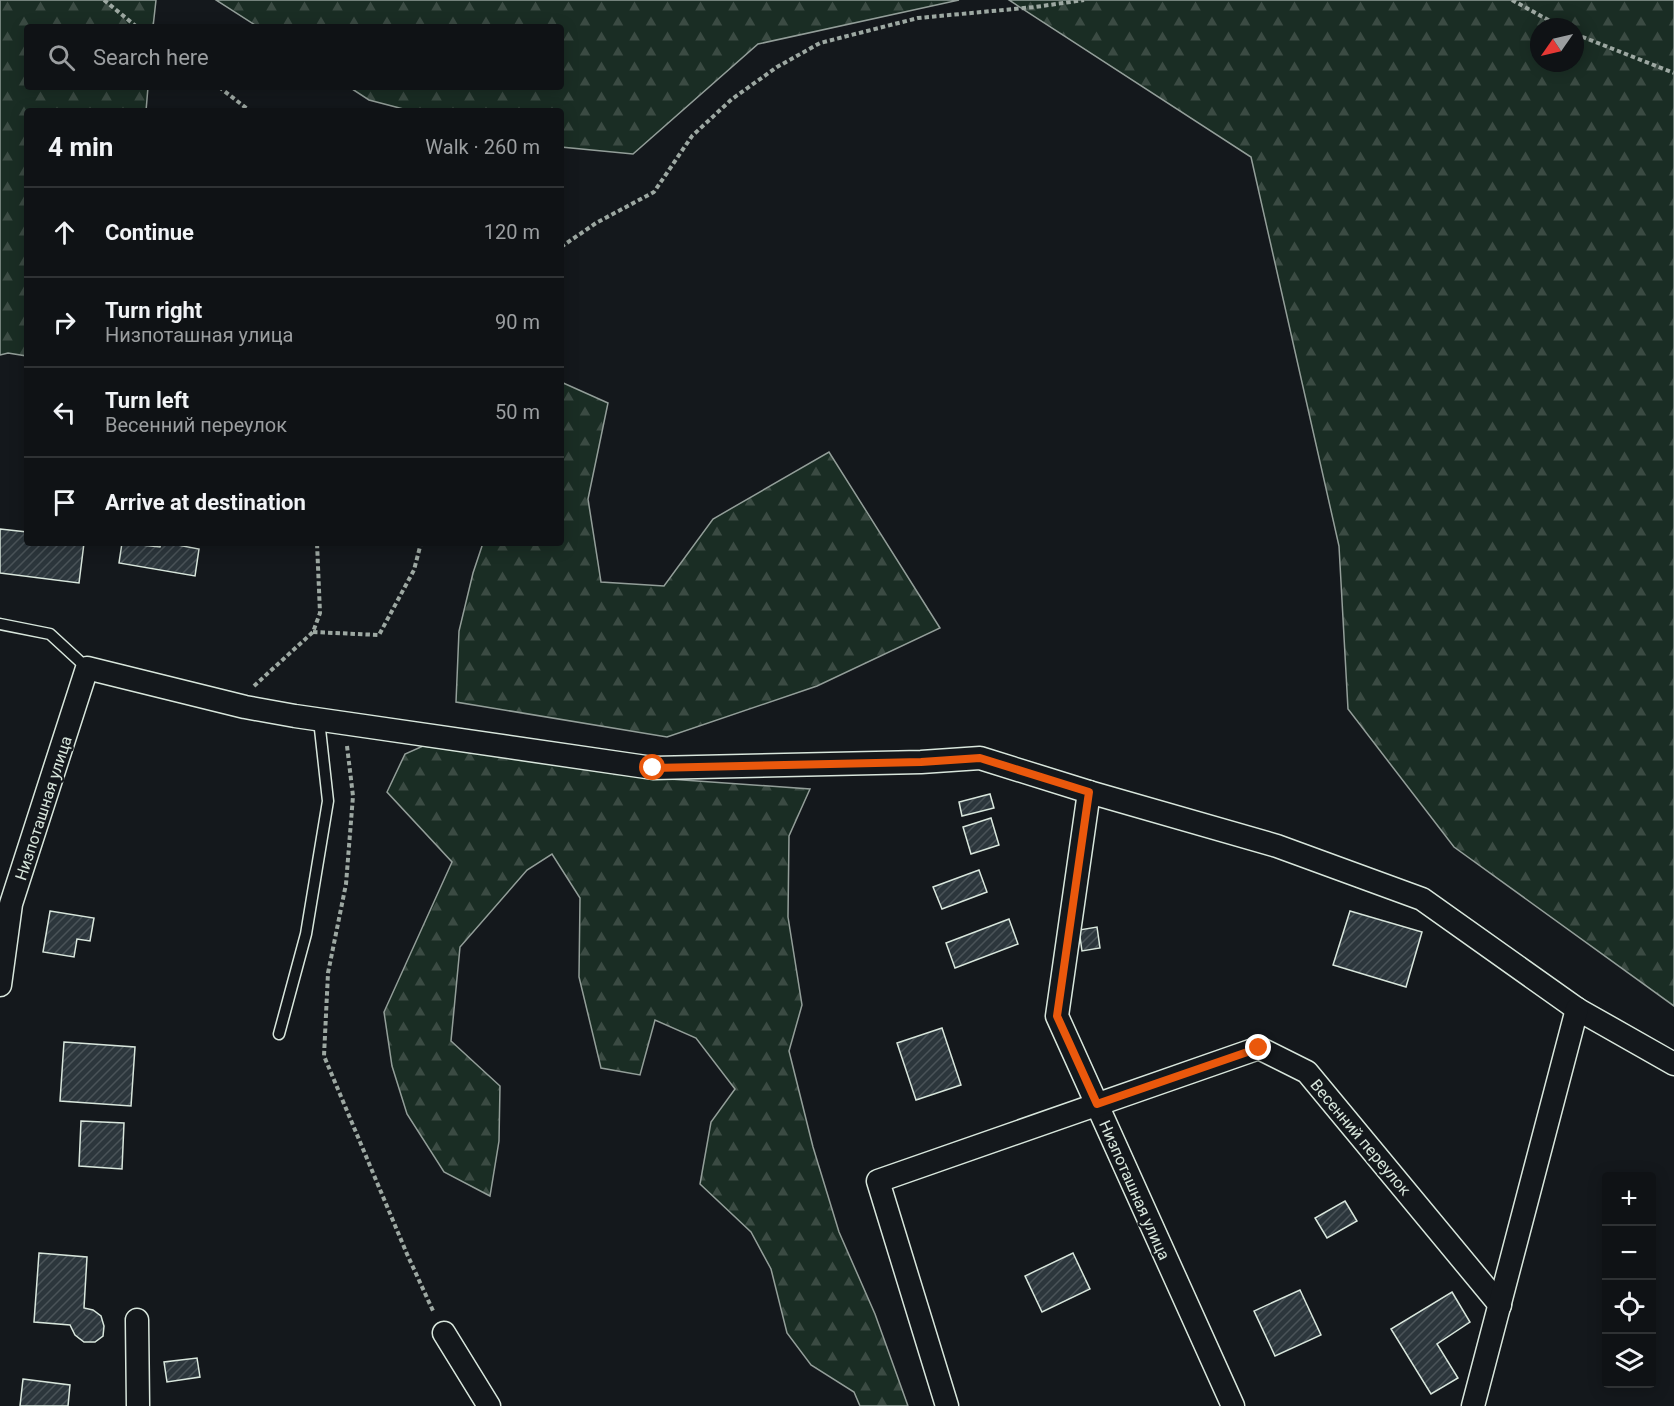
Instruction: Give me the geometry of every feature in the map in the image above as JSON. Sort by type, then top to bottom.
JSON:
[{"type":"street","points":[[87,668],[245,707],[319,720],[653,768],[921,762],[980,758],[1277,846],[1422,899],[1577,1008],[1674,1064]]},
{"type":"street","name":"Низпоташная улица","points":[[0,985],[12,904],[87,668]]},
{"type":"street","name":"Низпоташная улица","points":[[1089,792],[1057,1016],[1233,1406]]},
{"type":"street","points":[[1473,1406],[1577,1008]]},
{"type":"street","name":"Весенний переулок","points":[[947,1406],[878,1181],[1259,1048],[1307,1072],[1500,1305]]},
{"type":"street","points":[[137,1320],[138,1406]]},
{"type":"street","points":[[444,1333],[489,1406]]},
{"type":"lane","points":[[0,624],[50,634],[87,668]]},
{"type":"lane","points":[[279,1034],[306,934],[328,801],[319,720]]},
{"type":"path","points":[[104,0],[132,24]]},
{"type":"path","points":[[564,245],[596,223],[654,192],[692,136],[732,99],[777,67],[820,44],[918,18],[1035,8],[1084,0]]},
{"type":"path","points":[[1512,0],[1544,18]]},
{"type":"path","points":[[1584,38],[1674,73]]},
{"type":"path","points":[[223,90],[246,108]]},
{"type":"path","points":[[245,707],[250,690],[313,632],[320,613],[317,546]]},
{"type":"path","points":[[313,632],[378,635],[414,570],[420,546]]},
{"type":"path","points":[[345,723],[353,796],[346,884],[328,973],[324,1056],[407,1254],[444,1333]]},
{"type":"green space","points":[[0,0],[156,0],[153,24],[24,24],[24,90],[148,90],[146,108],[24,108],[24,356],[8,353],[0,355]]},
{"type":"green space","points":[[216,0],[959,0],[758,44],[633,154],[564,147],[564,108],[400,108],[369,100],[354,90],[564,90],[564,24],[253,24]]},
{"type":"green space","points":[[1009,0],[1674,0],[1674,1006],[1454,847],[1348,709],[1339,546],[1251,157]]},
{"type":"green space","points":[[564,383],[608,403],[588,499],[601,582],[664,586],[713,519],[829,452],[940,628],[817,686],[667,737],[456,702],[459,631],[482,546],[564,546]]},
{"type":"green space","points":[[423,746],[669,779],[810,789],[789,836],[788,917],[802,1005],[789,1051],[813,1147],[839,1232],[875,1314],[908,1406],[860,1406],[854,1392],[811,1365],[787,1333],[771,1269],[751,1232],[700,1184],[711,1122],[735,1089],[696,1038],[655,1020],[640,1075],[601,1068],[579,977],[580,898],[552,854],[527,870],[460,947],[451,1041],[500,1086],[499,1141],[490,1196],[444,1172],[407,1114],[392,1066],[384,1012],[452,862],[387,792],[405,754]]},
{"type":"building","points":[[0,529],[24,532],[24,546],[84,546],[79,583],[0,573]]},
{"type":"building","points":[[122,546],[183,546],[199,549],[195,576],[119,563]]},
{"type":"building","points":[[990,794],[994,808],[962,816],[959,802]]},
{"type":"building","points":[[991,818],[999,845],[971,854],[963,827]]},
{"type":"building","points":[[979,870],[987,892],[942,909],[933,887]]},
{"type":"building","points":[[50,911],[94,918],[90,941],[77,939],[74,957],[43,952]]},
{"type":"building","points":[[1350,911],[1422,932],[1406,987],[1333,965]]},
{"type":"building","points":[[1009,919],[1018,944],[955,968],[946,943]]},
{"type":"building","points":[[1097,927],[1100,948],[1082,951],[1079,930]]},
{"type":"building","points":[[942,1028],[961,1085],[916,1100],[897,1043]]},
{"type":"building","points":[[64,1042],[135,1047],[131,1106],[60,1101]]},
{"type":"building","points":[[81,1121],[124,1123],[122,1169],[79,1166]]},
{"type":"building","points":[[1345,1201],[1357,1221],[1327,1238],[1315,1218]]},
{"type":"building","points":[[39,1253],[87,1257],[84,1308],[93,1310],[101,1316],[104,1326],[103,1336],[95,1342],[84,1342],[75,1335],[70,1325],[34,1322]]},
{"type":"building","points":[[1073,1253],[1090,1289],[1042,1312],[1025,1276]]},
{"type":"building","points":[[1300,1290],[1321,1335],[1275,1356],[1254,1311]]},
{"type":"building","points":[[1452,1292],[1470,1322],[1437,1344],[1458,1378],[1431,1394],[1391,1329]]},
{"type":"building","points":[[197,1358],[200,1377],[167,1382],[164,1362]]},
{"type":"building","points":[[23,1379],[70,1385],[68,1406],[20,1406]]},
{"type":"route","points":[[653,768],[921,762],[980,758],[1089,792],[1057,1016],[1097,1104],[1259,1048]]}]
